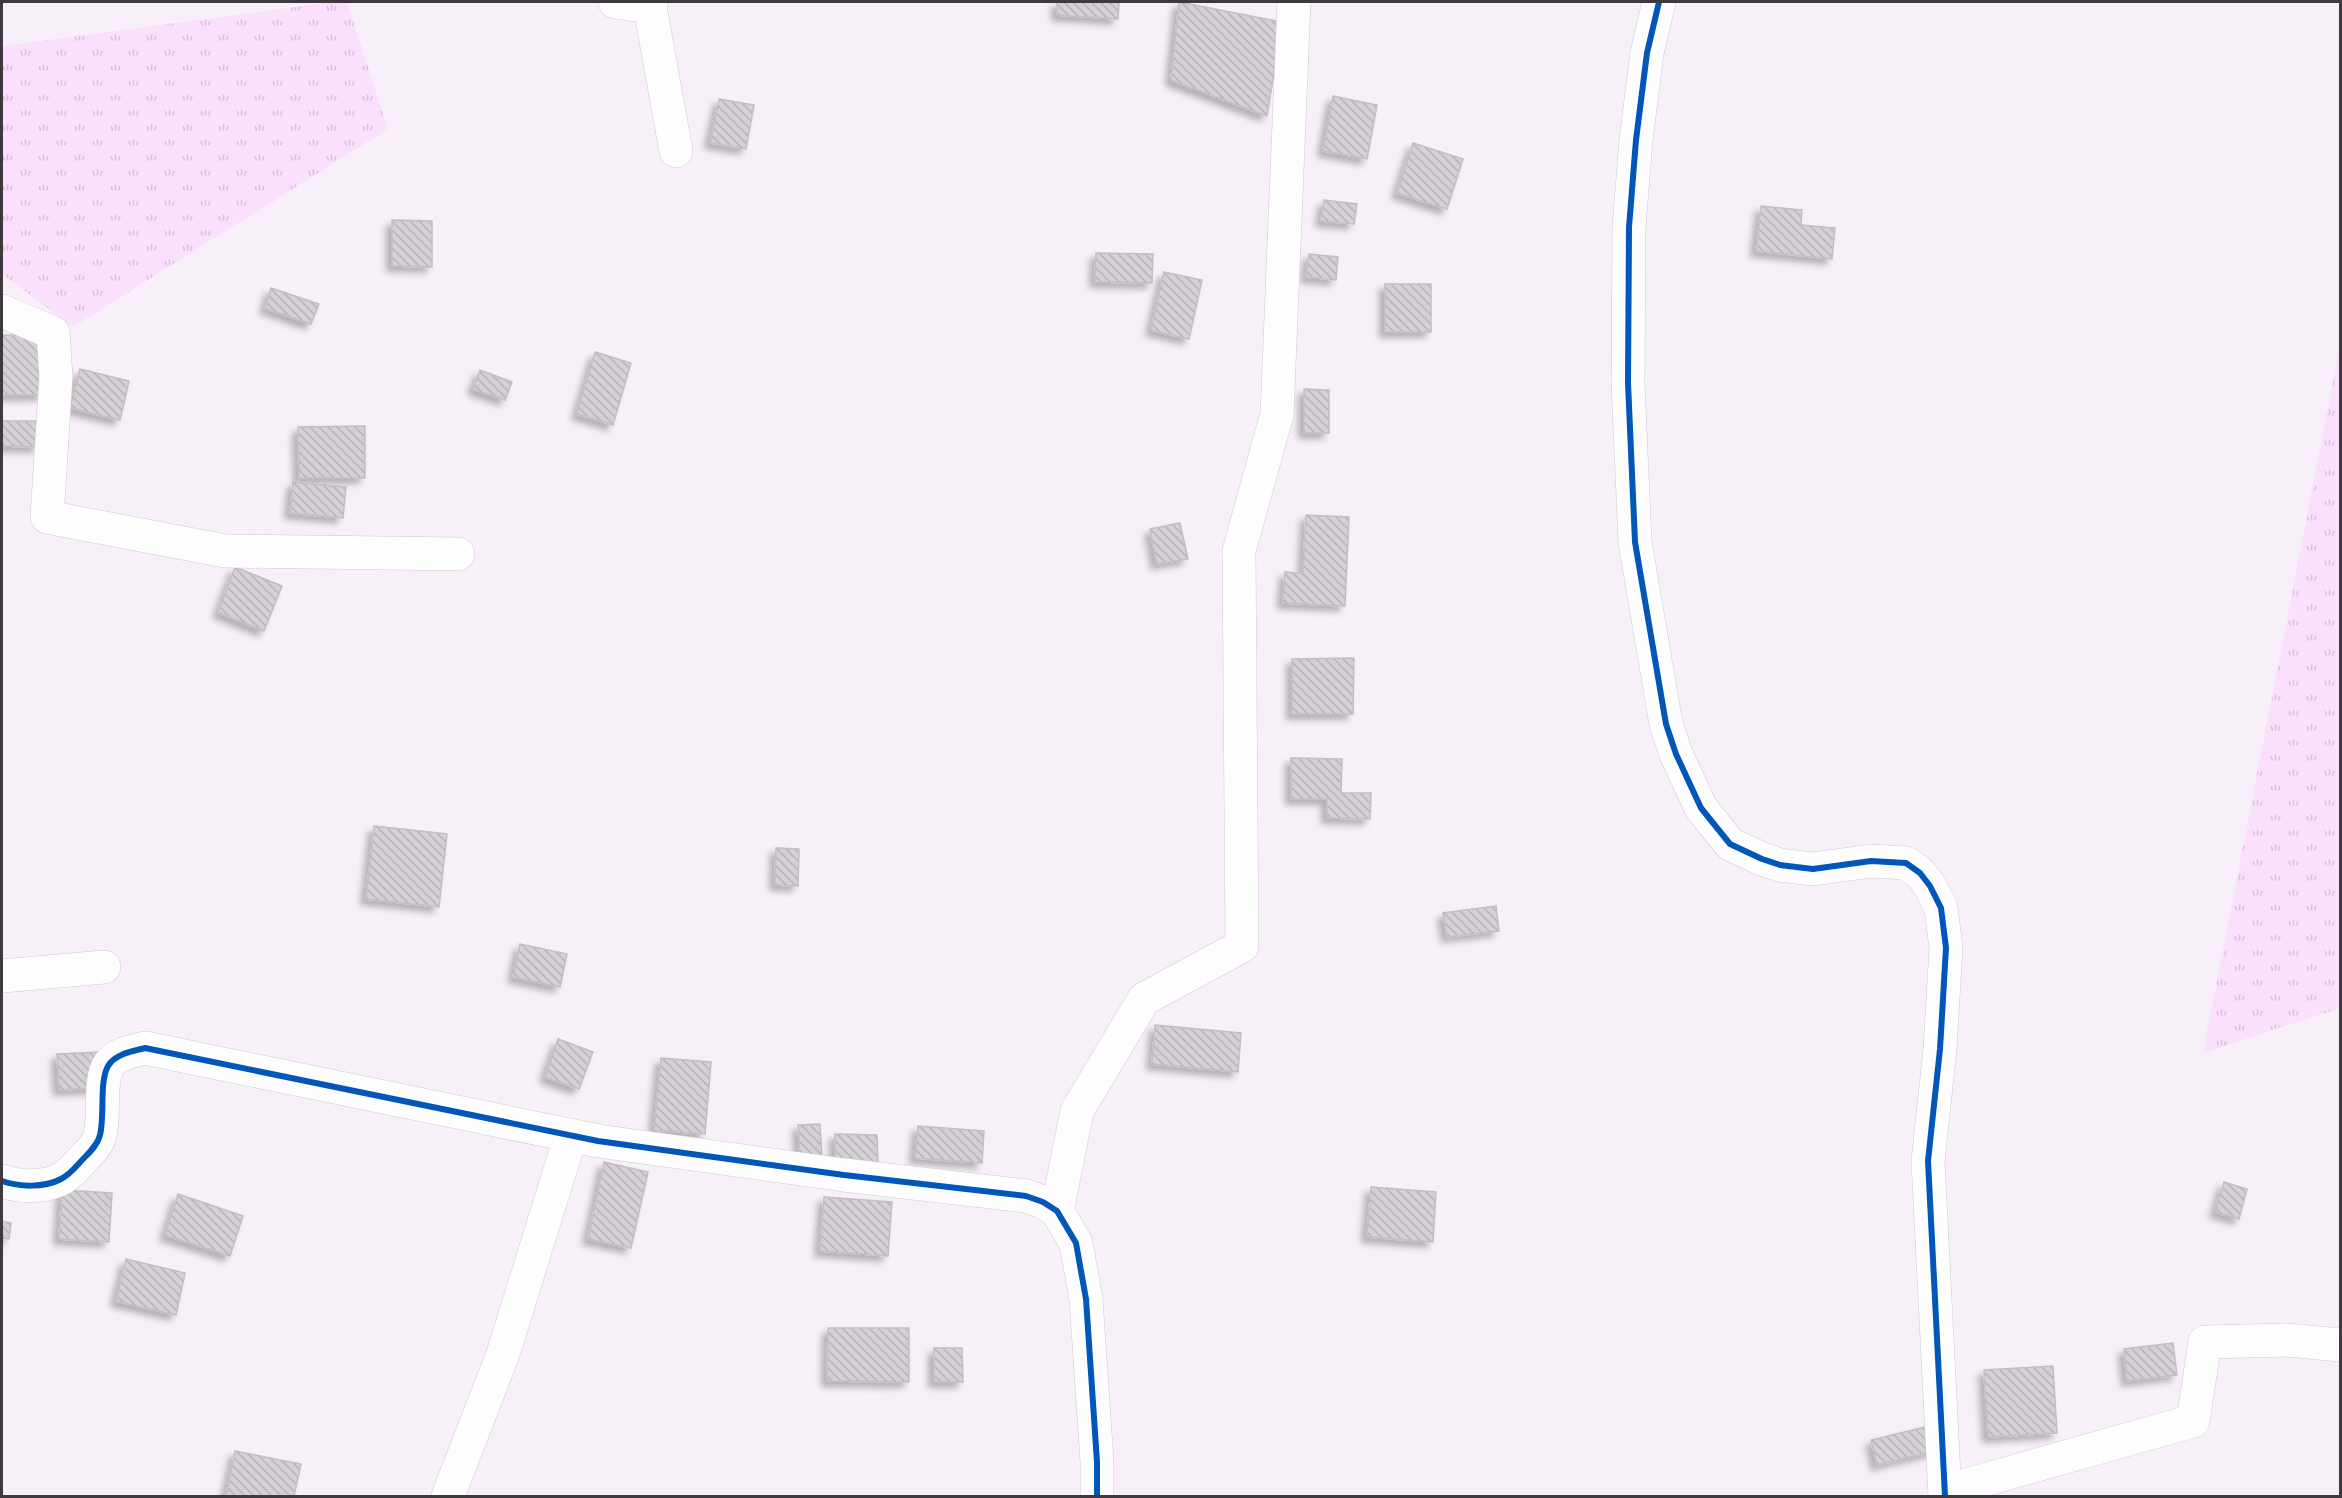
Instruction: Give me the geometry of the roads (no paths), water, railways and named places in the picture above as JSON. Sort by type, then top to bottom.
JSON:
[{"type":"street","points":[[615,2],[651,4],[676,151]]},
{"type":"street","points":[[1057,1212],[1077,1111],[1144,999],[1242,945],[1239,550],[1277,414],[1294,2]]},
{"type":"street","points":[[1659,2],[1647,53],[1636,140],[1629,226],[1628,383],[1635,542],[1666,724],[1676,754],[1701,808],[1730,844],[1780,865],[1813,869],[1871,861],[1905,863],[1920,873],[1930,886],[1941,908],[1946,948],[1940,1049],[1928,1161],[1945,1494],[2193,1421],[2205,1342],[2287,1340],[2340,1345]]},
{"type":"street","points":[[2,311],[53,333],[56,376],[46,517],[225,551],[458,554]]},
{"type":"street","points":[[2,976],[104,967]]},
{"type":"street","points":[[2,1181],[29,1185],[45,1184],[61,1179],[73,1171],[100,1137],[104,1083],[109,1065],[123,1053],[145,1048],[598,1141],[844,1175],[1026,1196],[1043,1202],[1057,1212],[1076,1243],[1086,1299],[1097,1461],[1097,1497]]},
{"type":"street","points":[[448,1497],[503,1354],[572,1135]]}]
